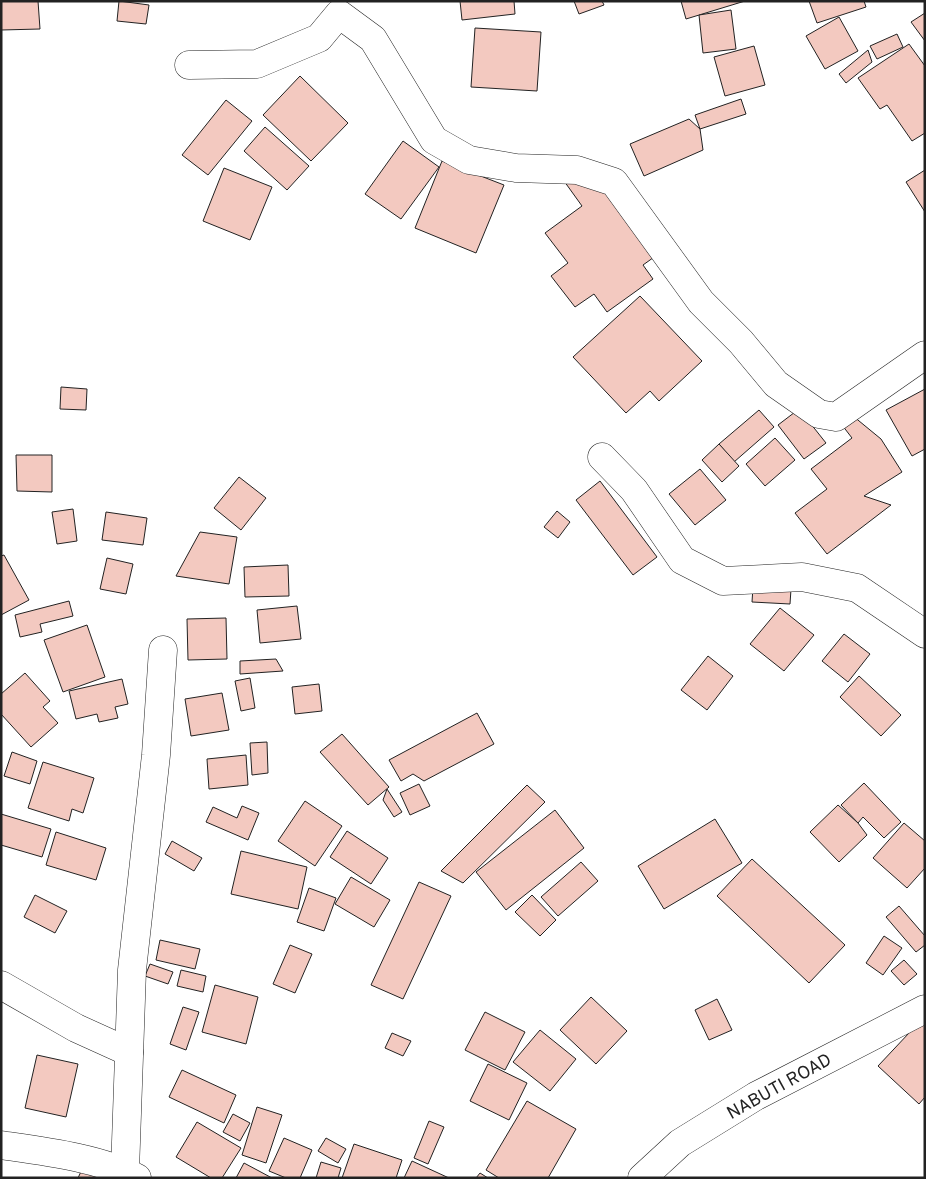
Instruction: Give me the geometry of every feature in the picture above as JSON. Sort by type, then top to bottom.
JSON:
[{"type":"street","points":[[190,65],[257,64],[318,38],[339,14],[373,38],[434,140],[469,160],[516,168],[577,170],[614,182],[700,302],[741,342],[776,384],[819,414],[836,416],[916,363],[925,355]]},
{"type":"street","points":[[602,457],[634,490],[682,560],[723,582],[802,577],[857,588],[925,634]]},
{"type":"street","points":[[1,1145],[56,1154],[131,1174],[129,1052],[132,970],[156,755],[163,650]]},
{"type":"street","points":[[1,985],[76,1028],[129,1052]]},
{"type":"street","name":"NABUTI ROAD","points":[[642,1178],[680,1143],[756,1096],[925,1009]]},
{"type":"building","points":[[1,1],[38,1],[40,29],[1,30]]},
{"type":"building","points":[[119,1],[149,5],[146,24],[117,21]]},
{"type":"building","points":[[460,1],[514,1],[515,14],[462,20]]},
{"type":"building","points":[[574,1],[602,1],[604,5],[579,14]]},
{"type":"building","points":[[681,1],[745,1],[686,19]]},
{"type":"building","points":[[809,1],[864,1],[866,7],[817,23]]},
{"type":"building","points":[[731,10],[736,49],[703,53],[699,15]]},
{"type":"building","points":[[925,13],[925,41],[911,22]]},
{"type":"building","points":[[839,17],[858,51],[825,69],[806,36]]},
{"type":"building","points":[[475,28],[541,32],[537,91],[471,87]]},
{"type":"building","points":[[897,34],[903,47],[877,59],[870,46]]},
{"type":"building","points":[[909,44],[925,66],[925,133],[912,141],[887,105],[880,109],[858,78]]},
{"type":"building","points":[[754,46],[765,85],[725,96],[714,57]]},
{"type":"building","points":[[868,50],[872,62],[846,83],[839,74]]},
{"type":"building","points":[[300,76],[348,123],[311,161],[263,115]]},
{"type":"building","points":[[741,99],[746,114],[700,129],[695,115]]},
{"type":"building","points":[[226,100],[252,121],[208,175],[182,155]]},
{"type":"building","points":[[689,119],[700,129],[703,150],[644,176],[630,144]]},
{"type":"building","points":[[265,127],[309,166],[287,190],[244,151]]},
{"type":"building","points":[[403,141],[439,167],[401,219],[365,194]]},
{"type":"building","points":[[442,161],[504,185],[476,253],[415,228]]},
{"type":"building","points":[[224,168],[272,187],[250,240],[203,221]]},
{"type":"building","points":[[925,170],[925,212],[906,182]]},
{"type":"building","points":[[559,174],[604,183],[657,255],[643,265],[653,279],[607,312],[594,294],[575,307],[551,276],[568,263],[545,233],[582,206]]},
{"type":"building","points":[[640,296],[702,361],[659,401],[650,391],[626,413],[573,357]]},
{"type":"building","points":[[61,387],[87,389],[86,410],[60,409]]},
{"type":"building","points":[[925,389],[925,449],[912,456],[886,410]]},
{"type":"building","points":[[799,409],[826,443],[804,459],[778,425]]},
{"type":"building","points":[[759,410],[774,427],[734,462],[719,444]]},
{"type":"building","points":[[853,416],[881,439],[902,472],[864,496],[891,505],[827,554],[795,513],[827,489],[811,469],[852,438],[842,425]]},
{"type":"building","points":[[775,438],[795,460],[765,486],[746,464]]},
{"type":"building","points":[[719,444],[739,466],[722,482],[702,460]]},
{"type":"building","points":[[16,455],[52,455],[52,492],[17,491]]},
{"type":"building","points":[[700,469],[726,500],[695,525],[669,494]]},
{"type":"building","points":[[239,477],[266,498],[241,530],[214,508]]},
{"type":"building","points":[[600,481],[657,557],[633,575],[576,500]]},
{"type":"building","points":[[73,509],[77,541],[57,544],[52,512]]},
{"type":"building","points":[[557,511],[570,522],[558,538],[544,527]]},
{"type":"building","points":[[106,512],[147,518],[143,545],[102,540]]},
{"type":"building","points":[[200,532],[237,537],[229,584],[176,576]]},
{"type":"building","points":[[4,555],[29,600],[1,615],[1,556]]},
{"type":"building","points":[[107,558],[133,564],[126,594],[100,589]]},
{"type":"building","points":[[288,565],[289,596],[245,597],[244,567]]},
{"type":"building","points":[[753,587],[791,589],[790,604],[752,602]]},
{"type":"building","points":[[69,601],[73,616],[40,624],[42,632],[20,637],[15,615]]},
{"type":"building","points":[[297,606],[301,639],[260,643],[257,610]]},
{"type":"building","points":[[780,608],[814,635],[784,671],[750,644]]},
{"type":"building","points":[[226,618],[227,659],[188,660],[187,619]]},
{"type":"building","points":[[87,625],[105,677],[63,692],[44,640]]},
{"type":"building","points":[[844,634],[870,654],[848,682],[822,661]]},
{"type":"building","points":[[708,656],[733,676],[707,710],[681,690]]},
{"type":"building","points":[[276,659],[283,671],[240,674],[240,661]]},
{"type":"building","points":[[25,673],[50,701],[43,707],[58,723],[31,747],[1,714],[1,694]]},
{"type":"building","points":[[859,676],[901,715],[881,736],[840,697]]},
{"type":"building","points":[[250,678],[255,708],[241,711],[235,681]]},
{"type":"building","points":[[122,679],[128,704],[115,707],[118,718],[99,722],[97,714],[76,719],[69,691]]},
{"type":"building","points":[[319,684],[322,711],[295,714],[292,687]]},
{"type":"building","points":[[222,693],[229,730],[191,736],[185,699]]},
{"type":"building","points":[[477,713],[494,744],[424,781],[413,774],[401,781],[389,760]]},
{"type":"building","points":[[342,734],[389,787],[368,805],[320,752]]},
{"type":"building","points":[[267,742],[268,773],[252,775],[250,743]]},
{"type":"building","points":[[12,752],[37,761],[30,784],[4,776]]},
{"type":"building","points":[[246,755],[248,785],[209,789],[207,759]]},
{"type":"building","points":[[43,762],[94,778],[83,813],[72,809],[69,821],[28,808]]},
{"type":"building","points":[[864,783],[901,822],[884,838],[863,817],[858,823],[841,805]]},
{"type":"building","points":[[419,784],[430,806],[410,815],[400,793]]},
{"type":"building","points":[[527,785],[545,802],[463,883],[441,871]]},
{"type":"building","points":[[387,789],[402,812],[394,817],[383,800]]},
{"type":"building","points":[[305,801],[342,826],[315,866],[278,841]]},
{"type":"building","points":[[838,805],[858,823],[867,835],[839,862],[810,832]]},
{"type":"building","points":[[242,806],[259,813],[248,840],[206,822],[213,807],[237,818]]},
{"type":"building","points":[[555,810],[584,848],[506,910],[476,872]]},
{"type":"building","points":[[1,814],[51,829],[42,857],[1,845]]},
{"type":"building","points":[[715,819],[742,863],[664,909],[638,866]]},
{"type":"building","points":[[904,823],[925,841],[925,868],[907,888],[873,858]]},
{"type":"building","points":[[347,831],[388,858],[371,884],[330,857]]},
{"type":"building","points":[[56,832],[106,848],[96,880],[46,865]]},
{"type":"building","points":[[172,841],[202,858],[194,871],[165,854]]},
{"type":"building","points":[[241,851],[307,867],[298,909],[231,894]]},
{"type":"building","points":[[752,859],[845,945],[809,983],[717,896]]},
{"type":"building","points":[[581,862],[598,881],[558,916],[541,897]]},
{"type":"building","points":[[351,877],[390,900],[374,927],[335,904]]},
{"type":"building","points":[[419,882],[451,896],[403,999],[371,985]]},
{"type":"building","points":[[309,888],[336,898],[324,931],[297,922]]},
{"type":"building","points":[[35,895],[67,911],[55,933],[24,917]]},
{"type":"building","points":[[532,895],[556,920],[540,936],[515,912]]},
{"type":"building","points":[[899,906],[925,936],[925,945],[916,952],[886,917]]},
{"type":"building","points":[[884,936],[902,948],[883,975],[866,963]]},
{"type":"building","points":[[160,940],[200,949],[195,969],[156,960]]},
{"type":"building","points":[[290,945],[312,954],[295,993],[273,984]]},
{"type":"building","points":[[904,960],[917,974],[904,985],[891,971]]},
{"type":"building","points":[[150,964],[173,972],[168,984],[145,976]]},
{"type":"building","points":[[181,970],[206,976],[203,992],[177,986]]},
{"type":"building","points":[[215,985],[258,997],[246,1044],[202,1032]]},
{"type":"building","points":[[591,997],[627,1031],[596,1064],[560,1030]]},
{"type":"building","points":[[717,999],[732,1030],[709,1040],[695,1010]]},
{"type":"building","points":[[183,1007],[199,1012],[186,1050],[170,1044]]},
{"type":"building","points":[[485,1012],[525,1032],[505,1070],[465,1050]]},
{"type":"building","points":[[925,1016],[925,1097],[919,1104],[878,1066]]},
{"type":"building","points":[[540,1030],[576,1059],[550,1091],[513,1062]]},
{"type":"building","points":[[392,1033],[411,1041],[403,1056],[385,1048]]},
{"type":"building","points":[[37,1055],[78,1064],[66,1117],[25,1108]]},
{"type":"building","points":[[488,1064],[527,1083],[509,1120],[470,1101]]},
{"type":"building","points":[[182,1070],[236,1095],[224,1123],[169,1097]]},
{"type":"building","points":[[527,1101],[576,1129],[548,1178],[499,1178],[486,1170]]},
{"type":"building","points":[[257,1107],[282,1115],[266,1163],[242,1155]]},
{"type":"building","points":[[233,1114],[250,1123],[240,1141],[223,1132]]},
{"type":"building","points":[[429,1121],[444,1127],[428,1164],[414,1158]]},
{"type":"building","points":[[197,1122],[241,1148],[222,1178],[211,1178],[176,1157]]},
{"type":"building","points":[[284,1138],[312,1150],[300,1178],[286,1178],[269,1171]]},
{"type":"building","points":[[326,1138],[346,1149],[338,1163],[318,1151]]},
{"type":"building","points":[[354,1144],[402,1160],[396,1178],[342,1178]]},
{"type":"building","points":[[412,1161],[449,1178],[404,1178]]},
{"type":"building","points":[[321,1162],[341,1168],[338,1178],[316,1178]]},
{"type":"building","points":[[244,1163],[272,1178],[236,1178]]},
{"type":"building","points":[[84,1165],[98,1171],[95,1178],[78,1178]]},
{"type":"building","points":[[480,1173],[488,1178],[476,1178]]}]
